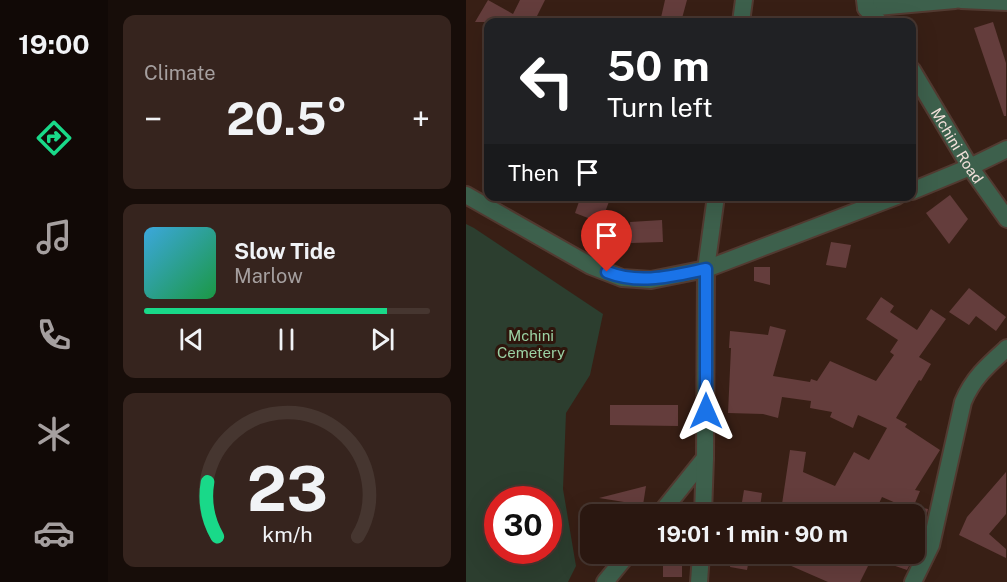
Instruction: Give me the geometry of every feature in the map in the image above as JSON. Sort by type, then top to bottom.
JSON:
[{"type":"street","points":[[742,18],[744,0]]},
{"type":"street","points":[[865,4],[955,0]]},
{"type":"street","points":[[961,0],[1006,2]]},
{"type":"street","points":[[865,4],[876,18]]},
{"type":"street","name":"Mchini Road","points":[[916,77],[970,167],[1006,219]]},
{"type":"street","points":[[916,189],[1006,149]]},
{"type":"street","points":[[466,195],[565,252],[622,278],[651,280],[706,269],[884,201]]},
{"type":"street","points":[[703,504],[706,269],[715,201]]},
{"type":"street","points":[[913,582],[931,545],[963,402],[970,385],[982,370],[1006,348]]},
{"type":"street","points":[[668,504],[705,458]]},
{"type":"street","points":[[605,582],[620,564]]},
{"type":"street","points":[[699,582],[700,564]]},
{"type":"green space","name":"Mchini Cemetery","points":[[466,224],[603,314],[590,375],[566,413],[563,489],[576,566],[568,582],[466,582]]},
{"type":"building","points":[[488,0],[513,14],[520,0],[545,0],[536,18],[484,18],[484,22],[475,22]]},
{"type":"building","points":[[665,0],[687,0],[682,18],[661,18]]},
{"type":"building","points":[[993,22],[1006,63],[1006,116],[1004,116],[974,28]]},
{"type":"building","points":[[950,195],[968,219],[949,244],[926,213]]},
{"type":"building","points":[[579,201],[609,201],[601,223],[575,213]]},
{"type":"building","points":[[662,220],[663,242],[631,243],[630,222]]},
{"type":"building","points":[[831,242],[851,245],[846,268],[826,265]]},
{"type":"building","points":[[754,267],[770,267],[770,285],[754,281]]},
{"type":"building","points":[[969,288],[1006,317],[996,331],[976,316],[969,325],[949,312]]},
{"type":"building","points":[[881,297],[894,306],[890,312],[917,330],[931,309],[946,319],[919,357],[931,364],[896,418],[907,424],[905,427],[940,450],[915,490],[920,491],[915,504],[898,504],[882,497],[879,504],[782,504],[790,450],[806,452],[803,472],[835,486],[854,452],[869,460],[887,428],[858,415],[853,428],[830,417],[832,412],[810,408],[811,401],[782,397],[778,418],[763,414],[728,413],[730,331],[768,335],[770,326],[786,330],[773,376],[817,381],[830,361],[876,381],[894,355],[890,352],[898,340],[866,319]]},
{"type":"building","points":[[610,405],[678,405],[678,426],[610,425]]},
{"type":"building","points":[[1006,472],[1006,514],[989,534],[1006,549],[1006,558],[959,535],[967,517]]},
{"type":"building","points":[[646,486],[643,504],[599,498]]},
{"type":"building","points":[[744,490],[762,493],[760,504],[742,504]]},
{"type":"building","points":[[663,564],[682,564],[682,577],[663,577]]},
{"type":"building","points":[[730,564],[748,564],[747,570],[730,567]]},
{"type":"building","points":[[869,564],[860,582],[828,582],[789,565]]},
{"type":"building","points":[[890,564],[910,564],[907,570]]},
{"type":"route","points":[[607,272],[622,278],[651,280],[706,269],[706,411]]}]
